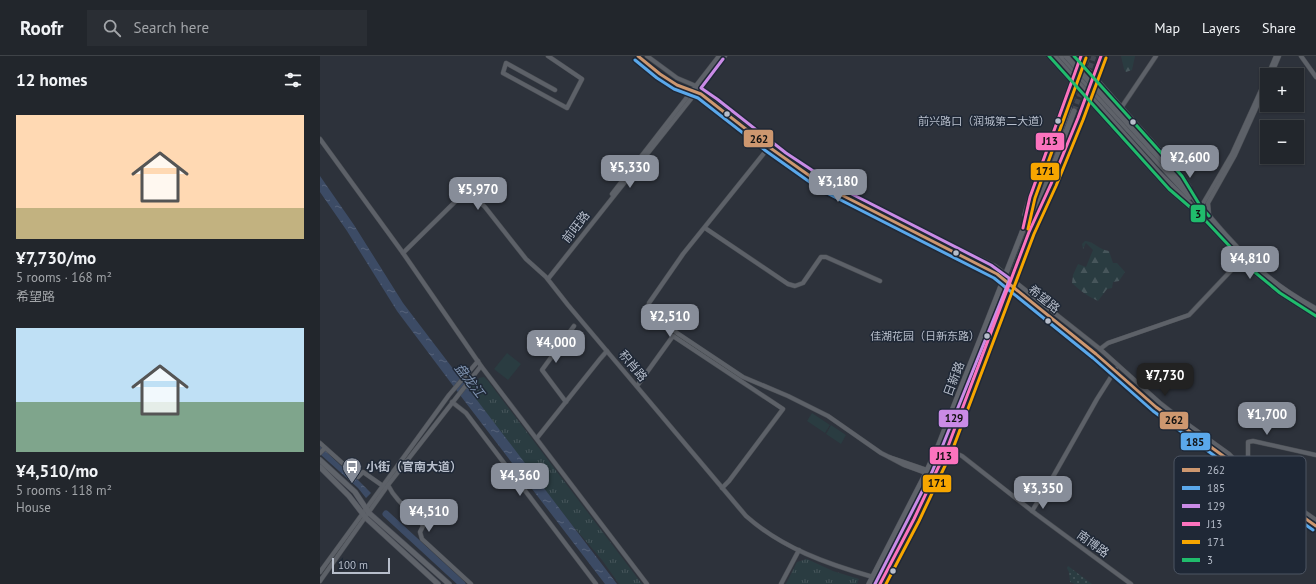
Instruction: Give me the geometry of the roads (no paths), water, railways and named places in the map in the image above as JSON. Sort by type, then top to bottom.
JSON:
[{"type":"main road","points":[[1049,56],[1168,189],[1201,216],[1207,218],[1245,256],[1278,285],[1316,309]]},
{"type":"main road","points":[[1054,56],[1157,171],[1201,216]]},
{"type":"main road","points":[[1060,56],[1078,76],[1084,78],[1093,76]]},
{"type":"main road","points":[[1066,56],[1164,163],[1201,207]]},
{"type":"main road","points":[[1074,56],[1080,58],[1093,76],[1182,176],[1207,218],[1241,260],[1265,282],[1316,316]]},
{"type":"main road","name":"日新路","points":[[1028,232],[1054,177],[1101,56]]},
{"type":"main road","points":[[1021,236],[1030,197],[1080,58]]},
{"type":"main road","points":[[1071,81],[1080,81],[1089,87],[1193,201],[1201,207]]},
{"type":"main road","name":"日新路","points":[[869,584],[927,470],[1021,236],[1069,108]]},
{"type":"main road","name":"日新路","points":[[880,584],[914,519],[947,449],[1074,111]]},
{"type":"main road","points":[[320,460],[355,492],[367,511],[449,584]]},
{"type":"main road","points":[[914,519],[922,492],[934,466],[932,464],[927,470]]},
{"type":"main road","points":[[320,467],[349,496],[364,516],[438,584]]},
{"type":"street","points":[[548,56],[582,79],[567,108],[503,73],[506,64],[555,90]]},
{"type":"street","name":"希望路","points":[[638,56],[673,83],[683,88],[696,89],[769,147],[829,189],[1011,278],[1100,349],[1183,421],[1231,456]]},
{"type":"street","name":"希望路","points":[[647,56],[676,78],[696,89],[825,182],[988,262],[1005,276],[1009,284],[1115,370],[1156,407],[1223,456]]},
{"type":"street","name":"前旺路","points":[[547,278],[696,89],[720,56]]},
{"type":"street","name":"前旺路","points":[[696,89],[725,56]]},
{"type":"street","points":[[1121,108],[1156,56]]},
{"type":"street","points":[[1274,68],[1278,56]]},
{"type":"street","points":[[1271,68],[1278,56]]},
{"type":"street","points":[[1301,56],[1316,77]]},
{"type":"street","points":[[1201,207],[1232,154],[1260,92]]},
{"type":"street","points":[[1207,218],[1208,203],[1235,155],[1260,100]]},
{"type":"street","points":[[320,139],[403,253],[481,366],[646,584]]},
{"type":"street","points":[[769,147],[683,254],[649,303],[648,307],[650,312],[677,333],[743,378],[788,396],[828,416],[880,453],[927,470]]},
{"type":"street","name":"积肖路","points":[[403,253],[465,192],[472,195],[485,207],[526,259],[547,278],[746,516],[760,529],[799,550],[838,567],[873,577]]},
{"type":"street","points":[[705,228],[788,284],[795,286],[803,283],[821,257],[826,257],[880,281]]},
{"type":"street","points":[[1100,349],[1108,343],[1189,316],[1241,260]]},
{"type":"street","points":[[566,402],[542,370],[574,326]]},
{"type":"street","points":[[637,386],[673,336],[783,409],[722,488]]},
{"type":"street","points":[[537,438],[607,351]]},
{"type":"street","points":[[320,582],[383,486],[449,395],[478,361]]},
{"type":"street","points":[[367,511],[481,366]]},
{"type":"street","points":[[1032,511],[1097,399],[1119,366]]},
{"type":"street","points":[[453,401],[466,413],[596,584]]},
{"type":"street","points":[[1248,456],[1248,442],[1253,441],[1316,455]]},
{"type":"street","points":[[320,442],[358,477],[363,472],[383,486]]},
{"type":"street","points":[[320,453],[325,448]]},
{"type":"street","name":"南博路","points":[[947,449],[962,456],[1032,511],[1131,584]]},
{"type":"street","points":[[388,485],[392,494],[421,522],[423,526],[420,532],[422,538],[471,584]]},
{"type":"street","name":"希望路","points":[[1306,513],[1316,520]]},
{"type":"street","points":[[320,572],[364,516]]},
{"type":"street","name":"希望路","points":[[1306,519],[1316,526]]},
{"type":"street","points":[[781,584],[799,550]]},
{"type":"water","points":[[320,176],[354,225],[403,303],[617,584],[605,584],[397,311],[347,231],[320,192]]},
{"type":"water","points":[[320,446],[371,493],[366,498],[358,488],[320,454]]},
{"type":"waterway","points":[[386,514],[462,584]]},
{"type":"tunnel","points":[[1083,70],[1088,56]]},
{"type":"tunnel","points":[[1085,82],[1094,56]]},
{"type":"tunnel","points":[[1069,108],[1078,83]]},
{"type":"tunnel","points":[[1074,111],[1082,89]]},
{"type":"place","name":"前兴路口（润城第二大道）","points":[[1058,121]]},
{"type":"place","name":"佳湖花园（日新东路）","points":[[987,336]]},
{"type":"place","name":"小街（官南大道）","points":[[352,484]]},
{"type":"water label","name":"盘龙江","points":[[470,380]]}]
